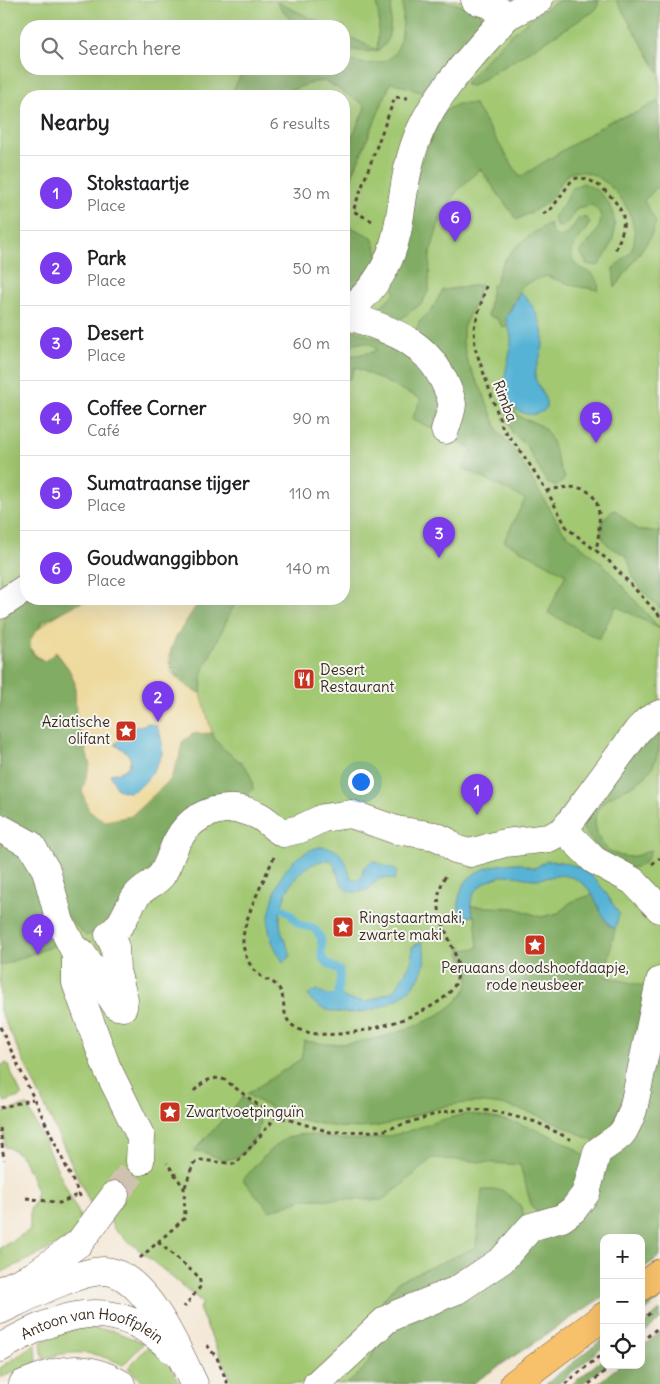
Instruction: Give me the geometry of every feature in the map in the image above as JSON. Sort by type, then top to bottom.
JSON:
[{"type":"main road","points":[[645,1284],[660,1273]]},
{"type":"main road","points":[[514,1384],[600,1319]]},
{"type":"street","points":[[476,0],[489,4],[507,16]]},
{"type":"street","points":[[350,309],[376,285],[390,261],[398,233],[409,163],[420,130],[437,100],[507,16],[539,0]]},
{"type":"street","points":[[350,316],[394,332],[410,340],[424,351],[440,372],[450,392],[452,406],[444,430]]},
{"type":"street","points":[[0,606],[20,592]]},
{"type":"street","points":[[76,954],[81,952],[117,1006],[123,1007],[124,999],[116,971],[115,947],[110,935],[120,927],[136,895],[159,878],[170,862],[178,839],[186,828],[198,817],[214,810],[229,808],[260,816],[271,827],[283,833],[300,829],[323,818],[350,814],[396,830],[434,836],[462,852],[483,850],[505,843],[549,838],[564,830],[638,730],[648,720],[660,714]]},
{"type":"street","points":[[0,828],[31,845],[46,870],[60,922],[76,954],[76,983],[107,1068],[141,1137],[140,1161]]},
{"type":"street","points":[[564,830],[594,860],[633,881],[660,909]]},
{"type":"street","points":[[317,1384],[386,1320],[457,1290],[502,1260],[531,1228],[562,1218],[573,1210],[586,1193],[597,1152],[621,1136],[633,1110],[660,981]]},
{"type":"street","points":[[0,1291],[33,1276],[79,1243],[115,1195]]},
{"type":"street","name":"Antoon van Hooffplein","points":[[0,1310],[82,1275],[106,1271],[131,1282],[144,1293],[155,1309],[194,1384]]},
{"type":"street","name":"Antoon van Hooffplein","points":[[0,1348],[20,1336],[57,1321],[76,1314],[95,1312],[110,1314],[139,1324],[158,1336],[180,1357]]},
{"type":"street","name":"Antoon van Hooffplein","points":[[23,1384],[48,1374],[77,1369],[98,1373],[121,1384]]},
{"type":"path","points":[[543,214],[552,208],[572,180],[576,177],[589,178],[616,203],[623,217],[622,235],[614,251]]},
{"type":"path","name":"Rimba","points":[[486,286],[474,328],[475,348],[503,429],[547,491],[567,528],[608,560],[660,616]]},
{"type":"path","points":[[547,491],[567,486],[582,487],[590,494],[599,511],[596,551]]},
{"type":"path","points":[[283,833],[244,930],[243,943],[246,960],[256,974],[276,985],[280,990],[282,1006],[287,1020],[293,1026],[314,1033],[342,1034],[379,1027],[402,1020],[436,1003],[449,994],[456,980],[458,972],[457,962],[451,942],[440,921],[437,903],[441,883],[462,852]]},
{"type":"path","points":[[0,1027],[87,1212],[96,1221]]},
{"type":"path","points":[[194,1091],[212,1078],[225,1080],[276,1117],[330,1132],[357,1133],[398,1128],[442,1112],[468,1109],[494,1111],[536,1122],[597,1152]]},
{"type":"path","points":[[0,1108],[33,1099]]},
{"type":"path","points":[[184,1188],[193,1164],[201,1160],[236,1164],[276,1117]]},
{"type":"path","points":[[0,1128],[4,1160]]},
{"type":"path","points":[[26,1198],[60,1203],[79,1194]]},
{"type":"path","points":[[142,1256],[185,1218]]},
{"type":"path","points":[[158,1242],[199,1277],[201,1286],[187,1304]]},
{"type":"path","points":[[645,1339],[660,1326]]},
{"type":"path","points":[[565,1384],[600,1356]]},
{"type":"path","points":[[589,1384],[608,1369]]},
{"type":"green space","points":[[0,0],[660,0],[660,1203],[608,1234],[600,1234],[600,1239],[356,1384],[233,1384],[199,1309],[203,1303],[114,1229],[99,1198],[91,1205],[0,1011]]},
{"type":"green space","points":[[377,0],[392,0],[388,37],[385,44],[377,50],[379,21]]},
{"type":"green space","points":[[403,0],[454,3],[482,14],[483,28],[439,79],[423,93],[391,82],[350,181],[350,142],[365,108],[362,103],[350,96],[350,90],[340,90],[325,81],[314,82],[292,90],[233,90],[241,75],[350,75],[350,61],[377,63],[387,60],[399,44],[403,17]]},
{"type":"green space","points":[[560,0],[599,0],[597,8],[593,12],[472,86],[466,85],[465,83],[476,71],[520,27]]},
{"type":"green space","points":[[616,0],[660,0],[660,72],[658,71]]},
{"type":"green space","points":[[277,2],[314,20],[290,20]]},
{"type":"green space","points":[[350,37],[377,50],[360,51],[350,49]]},
{"type":"green space","points":[[660,100],[660,189],[657,187],[644,201],[656,222],[650,238],[615,288],[613,268],[631,252],[635,237],[633,223],[628,210],[610,186],[598,177],[586,172],[569,173],[546,203],[517,220],[480,169],[456,192],[439,223],[430,254],[429,290],[422,303],[398,321],[376,319],[369,307],[378,309],[395,293],[392,282],[419,167],[444,111],[458,104],[474,104],[520,177],[612,120],[638,112]]},
{"type":"green space","points":[[583,183],[602,195],[612,212],[614,222],[612,243],[598,266],[587,264],[580,252],[598,229],[601,216],[598,211],[592,205],[577,208],[567,223],[557,227],[553,217],[563,205],[572,188]]},
{"type":"green space","points":[[585,217],[590,222],[573,248],[572,259],[575,264],[595,277],[598,283],[598,290],[575,286],[546,276],[523,285],[506,318],[508,326],[503,327],[496,318],[488,316],[492,285],[495,285],[503,264],[514,248],[549,223],[553,234],[559,237],[568,234],[579,218]]},
{"type":"green space","points":[[350,227],[372,237],[379,256],[350,292]]},
{"type":"green space","points":[[480,285],[477,298],[463,328],[463,342],[467,361],[484,395],[498,431],[517,455],[563,531],[605,566],[660,629],[616,606],[599,639],[548,613],[566,574],[504,541],[525,499],[463,468],[472,449],[455,440],[463,409],[415,333],[419,322],[432,309],[443,290]]},
{"type":"green space","points":[[350,330],[355,330],[420,356],[442,404],[433,429],[412,419],[421,399],[355,367],[350,379],[350,356],[374,352],[376,349],[369,343],[350,346]]},
{"type":"green space","points":[[507,397],[517,414],[526,420],[536,423],[546,431],[565,478],[561,483],[555,486],[547,483],[526,445],[512,433],[504,399]]},
{"type":"green space","points":[[615,510],[638,530],[660,532],[660,608],[636,583],[626,557],[609,546],[604,539],[601,530],[603,520]]},
{"type":"green space","points":[[20,604],[76,605],[41,622],[30,650],[36,657],[45,661],[55,652],[69,669],[75,683],[76,713],[90,765],[82,791],[179,758],[182,742],[193,734],[212,733],[223,749],[243,764],[251,779],[253,790],[247,795],[233,795],[153,867],[96,932],[86,936],[68,918],[0,817],[0,699],[3,617]]},
{"type":"green space","points":[[196,605],[234,605],[203,671],[201,694],[183,684],[173,673],[169,662],[176,638]]},
{"type":"green space","points":[[660,728],[658,751],[655,762],[649,772],[642,780],[604,802],[598,809],[595,820],[599,837],[606,848],[613,852],[629,857],[651,849],[648,858],[641,865],[632,868],[624,867],[608,858],[583,830],[585,816],[645,739]]},
{"type":"green space","points":[[0,842],[25,855],[32,862],[58,944],[0,966]]},
{"type":"green space","points":[[594,894],[608,925],[615,929],[605,976],[651,988],[618,1127],[596,1143],[550,1120],[501,1105],[484,1103],[456,1104],[384,1125],[367,1128],[349,1128],[331,1126],[294,1117],[261,1103],[247,1094],[301,1059],[304,1041],[338,1044],[371,1040],[410,1028],[445,1011],[458,999],[469,981],[468,971],[460,952],[460,947],[463,950],[478,948],[475,916],[473,916],[471,906],[515,908],[541,917],[558,913],[571,902]]},
{"type":"green space","points":[[660,1010],[660,1256],[645,1267],[645,1234],[600,1234],[600,1299],[472,1384],[346,1384],[367,1364],[373,1352],[376,1338],[576,1214]]},
{"type":"green space","points":[[7,1063],[22,1096],[5,1102],[0,1094],[0,1066]]},
{"type":"green space","points":[[243,1097],[260,1118],[255,1138],[246,1150],[235,1158],[228,1159],[194,1151]]},
{"type":"green space","points":[[27,1105],[82,1221],[72,1238],[0,1273],[0,1248],[30,1230],[30,1209],[35,1202],[37,1191],[22,1158],[12,1149],[5,1147],[1,1113]]},
{"type":"green space","points":[[467,1114],[499,1119],[529,1127],[572,1147],[585,1156],[581,1191],[541,1215],[532,1208],[520,1165],[432,1158],[400,1187],[382,1200],[303,1199],[270,1211],[243,1180],[272,1148],[296,1135],[308,1134],[351,1139],[376,1138]]},
{"type":"green space","points":[[482,1190],[502,1190],[520,1205],[524,1215],[522,1225],[515,1237],[377,1325],[372,1313],[399,1281],[476,1247]]},
{"type":"green space","points":[[660,1290],[660,1299],[645,1312],[645,1303]]},
{"type":"green space","points":[[660,1310],[660,1320],[645,1332],[645,1323]]},
{"type":"green space","points":[[84,1328],[111,1330],[144,1343],[123,1365],[113,1360],[84,1353],[64,1354],[43,1359],[41,1342],[61,1332]]},
{"type":"green space","points":[[660,1332],[660,1384],[597,1384],[615,1369],[645,1369],[645,1345]]},
{"type":"green space","points":[[600,1341],[600,1349],[558,1384],[546,1384]]},
{"type":"green space","points":[[36,1344],[37,1362],[0,1378],[0,1368]]},
{"type":"green space","points":[[148,1346],[170,1366],[180,1384],[145,1384],[128,1368]]},
{"type":"green space","points":[[600,1361],[600,1369],[582,1384],[572,1384]]},
{"type":"sand","points":[[77,605],[196,605],[176,637],[169,661],[173,672],[183,683],[201,694],[212,733],[193,734],[182,742],[179,758],[170,780],[131,816],[105,821],[89,811],[82,791],[90,765],[76,713],[75,683],[69,669],[56,652],[45,661],[33,652],[30,643],[34,634],[55,617]],"holes":[[[131,729],[160,734],[162,753],[149,776],[110,774],[123,772],[129,765],[131,758],[127,751],[115,744]]]},
{"type":"water","points":[[520,292],[535,311],[543,335],[542,350],[535,376],[546,401],[546,406],[541,412],[534,414],[525,414],[516,409],[509,402],[505,393],[505,375],[511,346],[511,337],[506,318]]},
{"type":"water","points":[[148,723],[157,726],[162,746],[160,758],[149,777],[140,787],[129,792],[117,789],[110,774],[125,770],[129,766],[130,758],[122,749],[115,745],[131,729]]},
{"type":"water","points":[[319,847],[326,847],[337,851],[347,865],[351,878],[358,880],[363,875],[363,868],[373,861],[397,871],[394,880],[387,878],[378,879],[370,888],[360,892],[353,892],[344,887],[331,860],[310,866],[301,872],[288,890],[283,901],[280,923],[291,956],[283,962],[273,943],[268,927],[275,893],[282,875],[293,861]]},
{"type":"water","points":[[546,861],[572,865],[582,869],[591,876],[605,892],[619,914],[615,929],[609,925],[586,886],[567,876],[541,879],[507,875],[497,877],[482,885],[474,893],[471,901],[473,916],[460,917],[460,892],[465,883],[481,870],[503,864],[518,863],[535,868]]},
{"type":"water","points":[[422,942],[424,964],[416,982],[401,997],[381,1007],[359,1012],[338,1012],[320,1007],[308,995],[316,990],[328,995],[340,994],[347,999],[367,1002],[395,990],[412,961],[412,947]]},
{"type":"waterway","points":[[282,908],[298,923],[312,927],[317,932],[320,937],[323,959],[340,971],[338,994]]},
{"type":"tunnel","points":[[115,1195],[140,1161]]},
{"type":"place","name":"Goudwanggibbon","points":[[455,242]]},
{"type":"place","name":"Sumatraanse tijger","points":[[596,443]]},
{"type":"place","name":"Desert","points":[[439,558]]},
{"type":"place","name":"Desert Restaurant","points":[[304,679]]},
{"type":"place","name":"Park","points":[[158,722]]},
{"type":"place","name":"Aziatische olifant","points":[[126,731]]},
{"type":"place","name":"Stokstaartje","points":[[477,815]]},
{"type":"place","name":"Ringstaartmaki, zwarte maki","points":[[343,927]]},
{"type":"place","name":"Peruaans doodshoofdaapje, rode neusbeer","points":[[535,945]]},
{"type":"place","name":"Coffee Corner","points":[[38,955]]},
{"type":"place","name":"Zwartvoetpinguïn","points":[[170,1112]]}]
